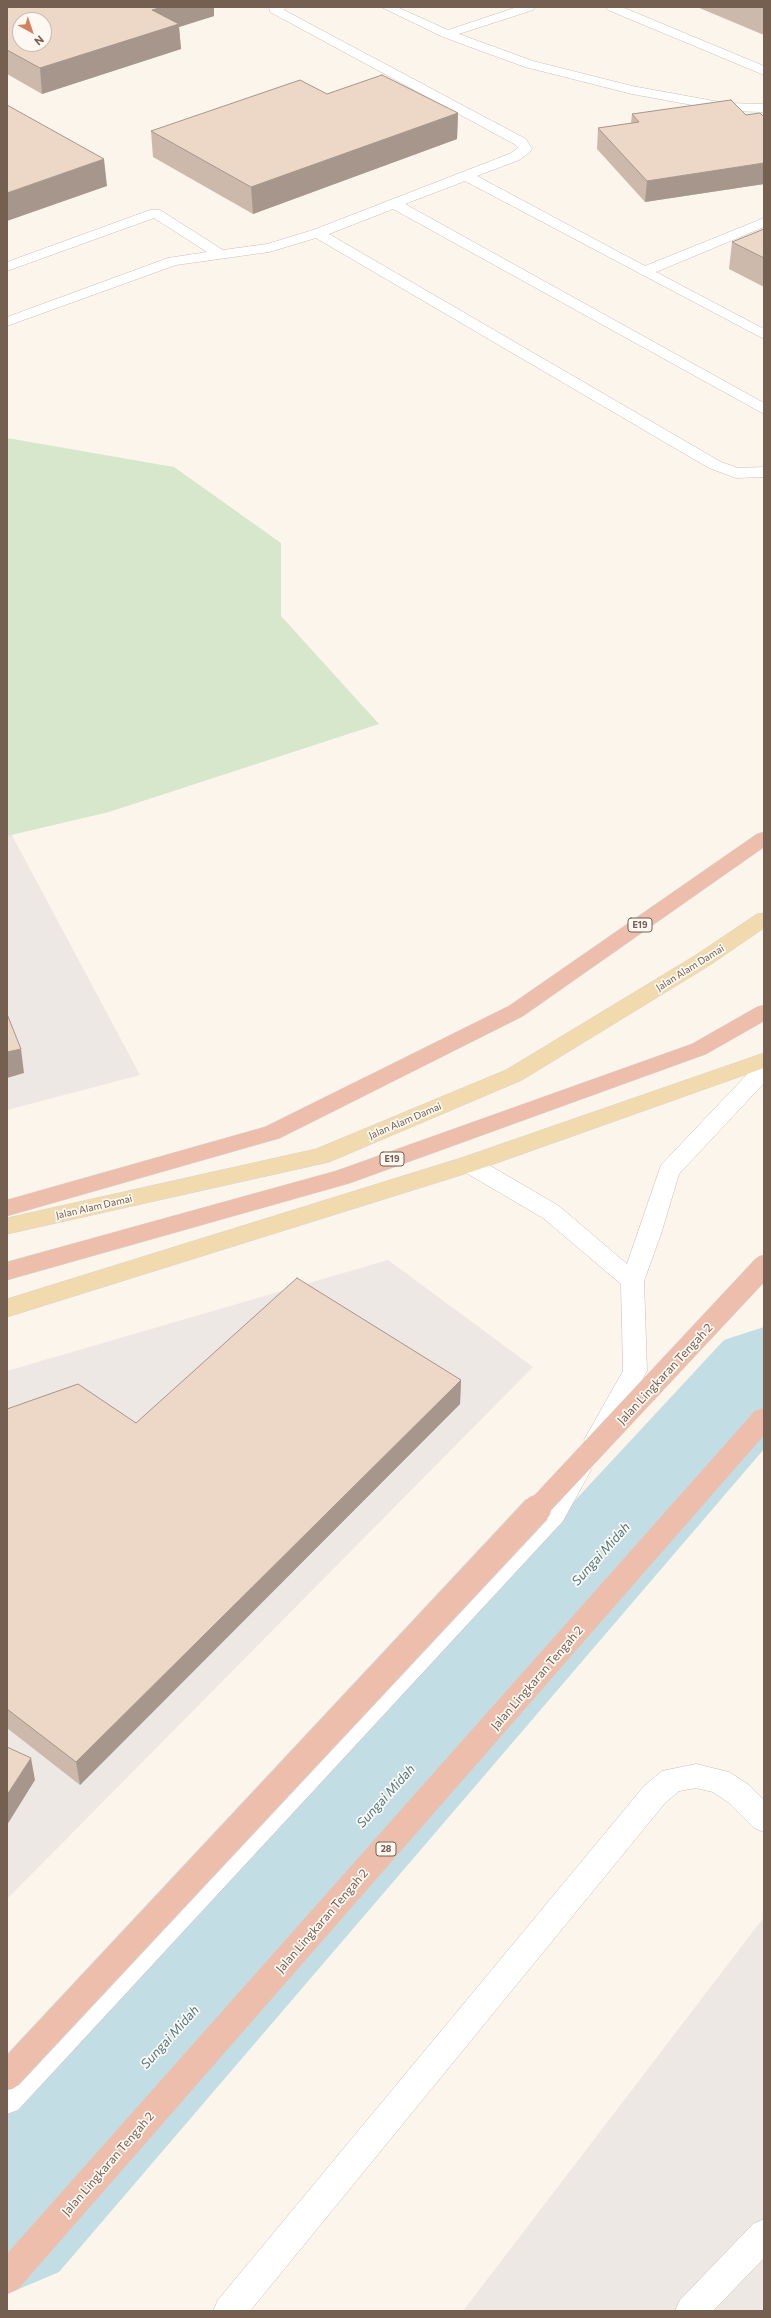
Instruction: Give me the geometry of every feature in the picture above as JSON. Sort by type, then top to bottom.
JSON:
[{"type":"highway","name":"E19","points":[[7,1208],[272,1133],[516,1011],[764,838]]},
{"type":"highway","name":"E19","points":[[7,1271],[342,1177],[699,1049],[764,1012]]},
{"type":"highway","name":"Jalan Lingkaran Tengah 2","points":[[7,2076],[764,1266]]},
{"type":"highway","name":"Jalan Lingkaran Tengah 2","points":[[7,2278],[764,1418]]},
{"type":"main road","name":"Jalan Alam Damai","points":[[7,1226],[321,1156],[514,1075],[703,960],[764,919]]},
{"type":"main road","points":[[7,1308],[469,1164],[764,1060]]},
{"type":"street","points":[[387,7],[447,34],[529,64],[632,90],[725,106],[764,108]]},
{"type":"street","points":[[447,34],[529,7]]},
{"type":"street","points":[[613,7],[764,71]]},
{"type":"street","points":[[7,322],[173,261],[218,253],[269,248],[318,234],[514,158],[525,149],[521,142],[274,8]]},
{"type":"street","points":[[466,176],[764,335]]},
{"type":"street","points":[[394,204],[764,409]]},
{"type":"street","points":[[7,267],[155,213],[218,253]]},
{"type":"street","points":[[645,271],[764,222]]},
{"type":"street","points":[[318,234],[716,465],[736,473],[764,472]]},
{"type":"street","points":[[7,2099],[554,1514],[635,1371],[632,1281],[650,1234],[669,1171],[764,1070]]},
{"type":"street","points":[[469,1164],[551,1212],[632,1281]]},
{"type":"street","points":[[229,2311],[655,1794],[672,1780],[696,1776],[719,1781],[739,1794],[764,1819]]},
{"type":"street","points":[[691,2311],[764,2235]]},
{"type":"shaded area","points":[[7,826],[140,1075],[7,1110]]},
{"type":"shaded area","points":[[388,1260],[533,1367],[7,1899],[7,1371]]},
{"type":"shaded area","points":[[764,1917],[764,2311],[463,2311]]},
{"type":"green space","points":[[7,438],[174,467],[281,543],[281,616],[379,724],[109,812],[7,836]]},
{"type":"building","points":[[7,7],[162,7],[152,10],[179,24],[40,68],[7,50]]},
{"type":"building","points":[[382,75],[458,113],[251,187],[151,131],[300,80],[327,94]]},
{"type":"building","points":[[731,100],[746,115],[760,113],[764,117],[764,163],[647,181],[598,128],[639,122],[632,114]]},
{"type":"building","points":[[7,105],[104,159],[7,193]]},
{"type":"building","points":[[764,229],[764,258],[732,242]]},
{"type":"building","points":[[7,1014],[21,1049],[7,1052]]},
{"type":"building","points":[[297,1278],[461,1380],[76,1762],[7,1709],[7,1409],[78,1384],[136,1423]]},
{"type":"building","points":[[7,1747],[31,1758],[7,1795]]},
{"type":"waterway","name":"Sungai Midah","points":[[7,2220],[764,1371]]}]
